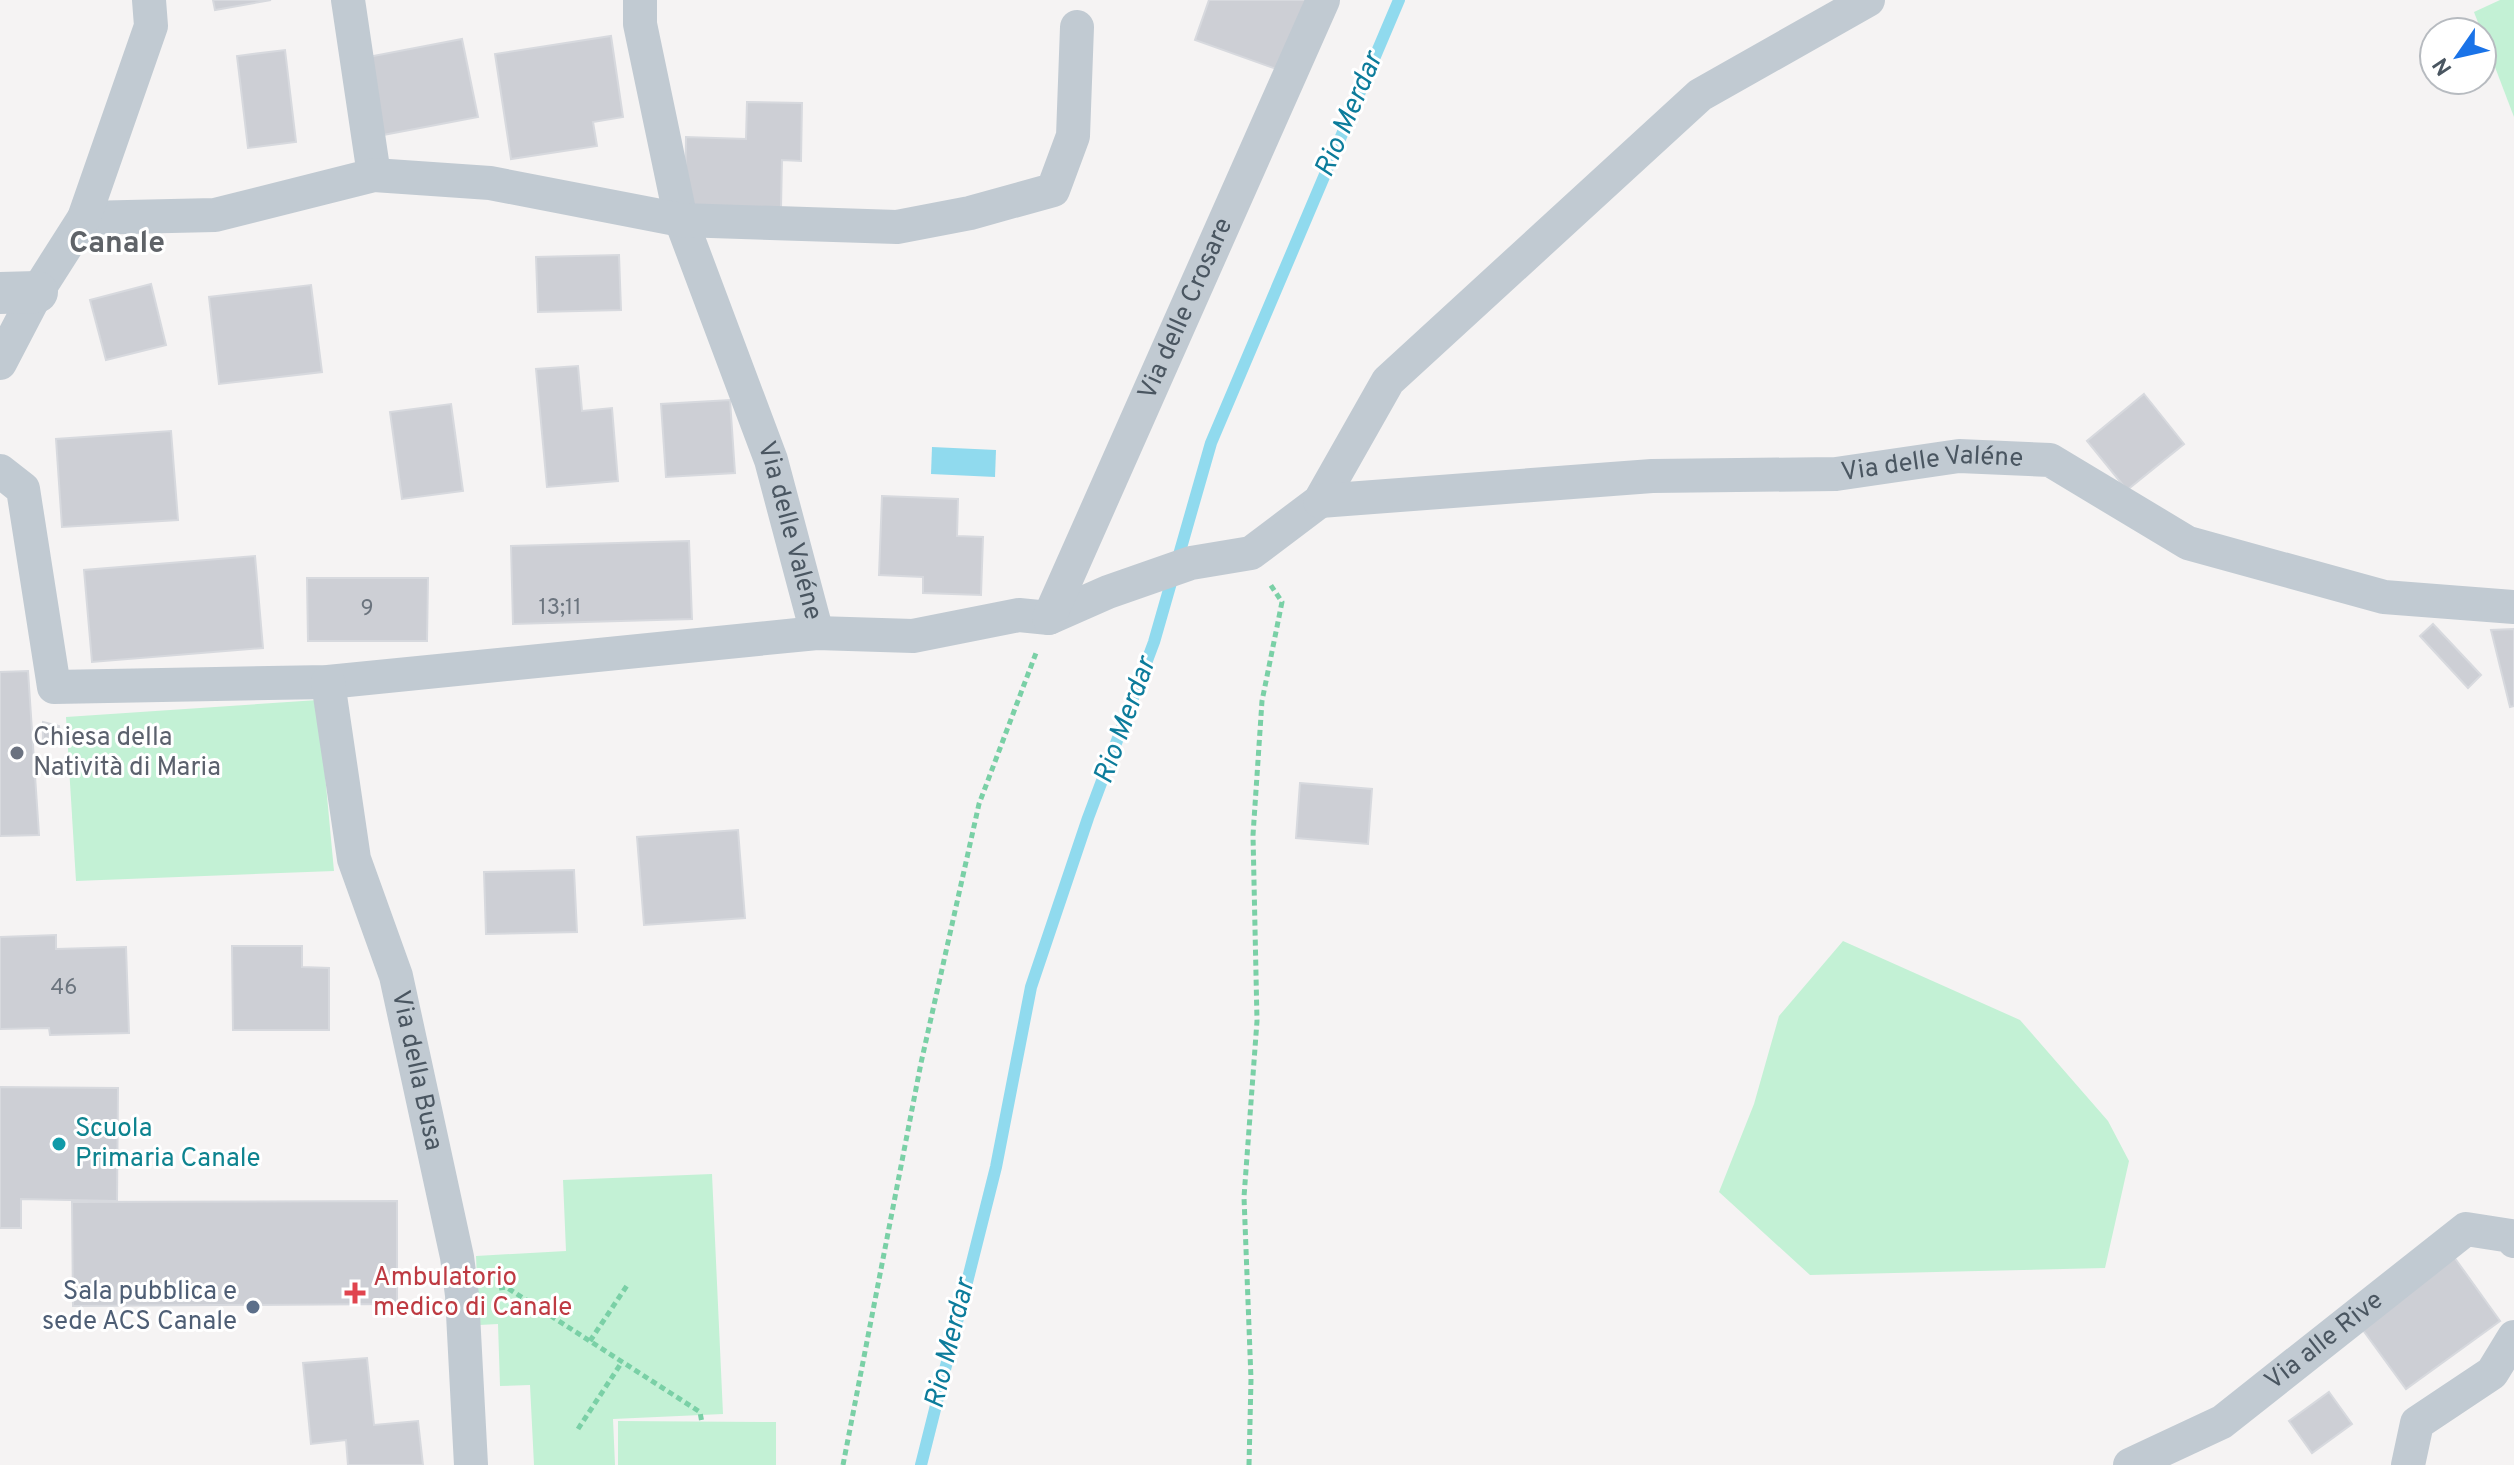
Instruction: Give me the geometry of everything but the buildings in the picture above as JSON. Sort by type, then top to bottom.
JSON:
[{"type":"street","points":[[0,363],[19,292],[84,218],[151,26],[149,0]]},
{"type":"street","points":[[348,0],[374,175]]},
{"type":"street","name":"Via delle Valéne","points":[[640,0],[640,24],[681,220],[771,460],[817,633],[913,636],[1019,615],[1049,618],[1108,592],[1191,563],[1251,553],[1320,501],[1388,381],[1700,95],[1868,0]]},
{"type":"street","name":"Via delle Crosare","points":[[1049,618],[1323,0]]},
{"type":"street","points":[[84,218],[215,215],[374,175],[490,183],[681,220],[897,227],[970,213],[1053,190],[1073,136],[1077,27]]},
{"type":"street","name":"Via delle Valéne","points":[[1320,501],[1652,476],[1836,474],[1959,456],[2050,460],[2188,543],[2384,597],[2514,607]]},
{"type":"street","points":[[0,471],[23,489],[54,687],[328,682],[817,633]]},
{"type":"street","name":"Via della Busa","points":[[328,682],[354,859],[396,976],[462,1295],[471,1465]]},
{"type":"street","name":"Via alle Rive","points":[[2130,1465],[2222,1422],[2466,1229],[2511,1236],[2514,1241]]},
{"type":"street","points":[[2408,1465],[2417,1423],[2492,1373],[2514,1337]]},
{"type":"path","points":[[1249,1465],[1251,1379],[1244,1197],[1257,1021],[1253,835],[1262,701],[1282,602],[1251,553]]},
{"type":"path","points":[[843,1465],[921,1063],[979,804],[1049,618]]},
{"type":"path","points":[[590,1341],[628,1284]]},
{"type":"path","points":[[462,1295],[506,1287],[700,1412],[702,1423]]},
{"type":"path","points":[[578,1429],[622,1362]]},
{"type":"green space","points":[[2500,0],[2514,0],[2514,117],[2498,75],[2498,16],[2476,16],[2474,12]]},
{"type":"green space","points":[[318,700],[334,871],[76,881],[66,717]]},
{"type":"green space","points":[[1843,941],[2020,1020],[2108,1121],[2129,1161],[2105,1268],[1810,1275],[1719,1192],[1754,1104],[1779,1016]]},
{"type":"green space","points":[[712,1174],[723,1414],[613,1419],[615,1465],[534,1465],[530,1385],[500,1386],[498,1324],[479,1325],[476,1256],[566,1251],[563,1180]]},
{"type":"green space","points":[[618,1421],[776,1422],[776,1465],[618,1465]]},
{"type":"water","points":[[932,447],[996,450],[995,477],[931,474]]},
{"type":"waterway","name":"Rio Merdar","points":[[921,1465],[996,1167],[1031,987],[1088,818],[1154,642],[1211,443],[1399,0]]},
{"type":"place","name":"Chiesa della Natività di Maria","points":[[17,753]]},
{"type":"place","name":"Scuola Primaria Canale","points":[[59,1144]]},
{"type":"place","name":"Ambulatorio medico di Canale","points":[[355,1293]]},
{"type":"place","name":"Sala pubblica e sede ACS Canale","points":[[253,1307]]},
{"type":"district","name":"Canale","points":[[117,244]]}]
